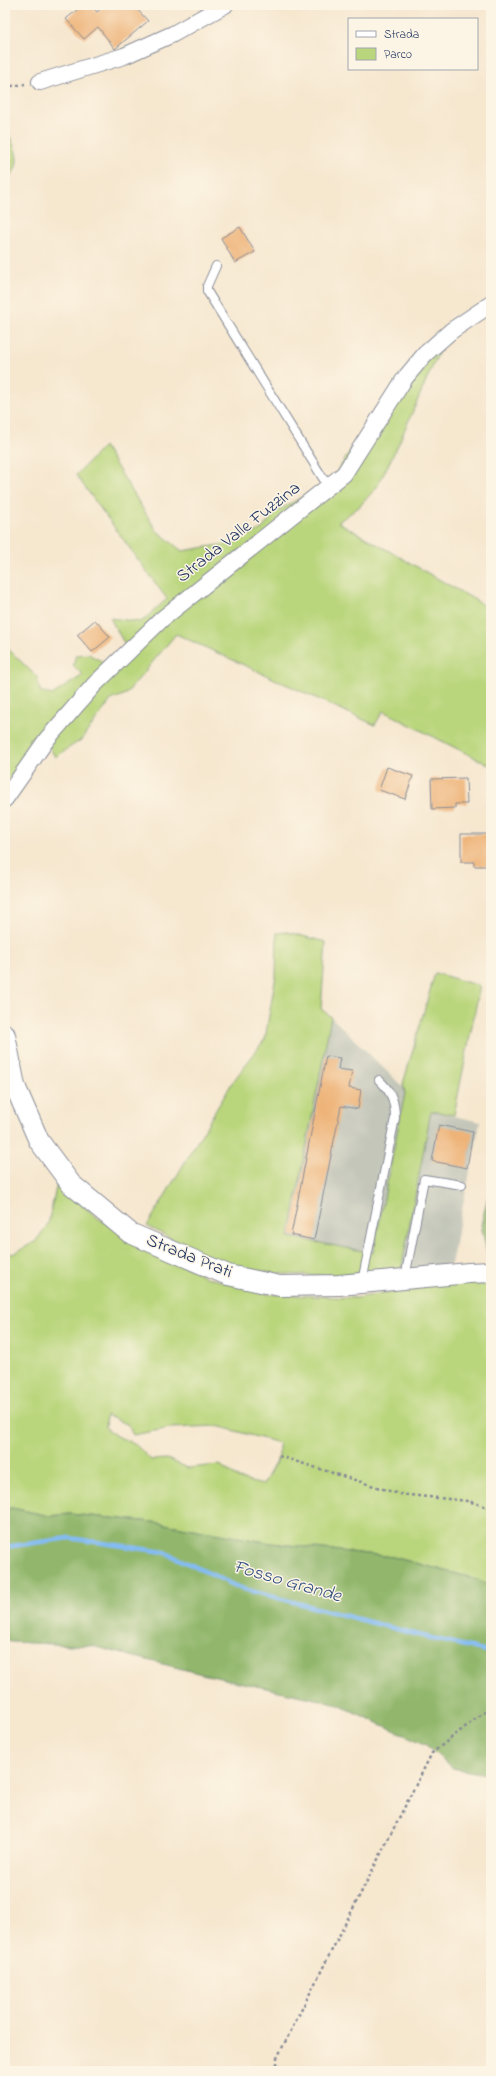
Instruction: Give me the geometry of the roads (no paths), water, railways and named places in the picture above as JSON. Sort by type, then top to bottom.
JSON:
[{"type":"street","points":[[40,82],[124,56],[173,34],[225,5]]},
{"type":"street","name":"Strada Valle Fuzzina","points":[[5,813],[6,796],[47,739],[94,685],[162,620],[329,488],[344,474],[405,378],[425,354],[451,330],[491,304]]},
{"type":"street","name":"Strada Prati","points":[[5,1035],[15,1086],[39,1141],[54,1164],[71,1184],[130,1233],[228,1275],[280,1286],[362,1283],[469,1272],[491,1272]]},
{"type":"lane","points":[[216,266],[207,286],[207,291],[329,488]]},
{"type":"lane","points":[[362,1283],[394,1118],[395,1104],[389,1089],[379,1080]]},
{"type":"lane","points":[[404,1279],[424,1178],[462,1185]]},
{"type":"waterway","name":"Fosso Grande","points":[[5,1547],[69,1538],[164,1552],[240,1588],[419,1635],[491,1652]]}]
